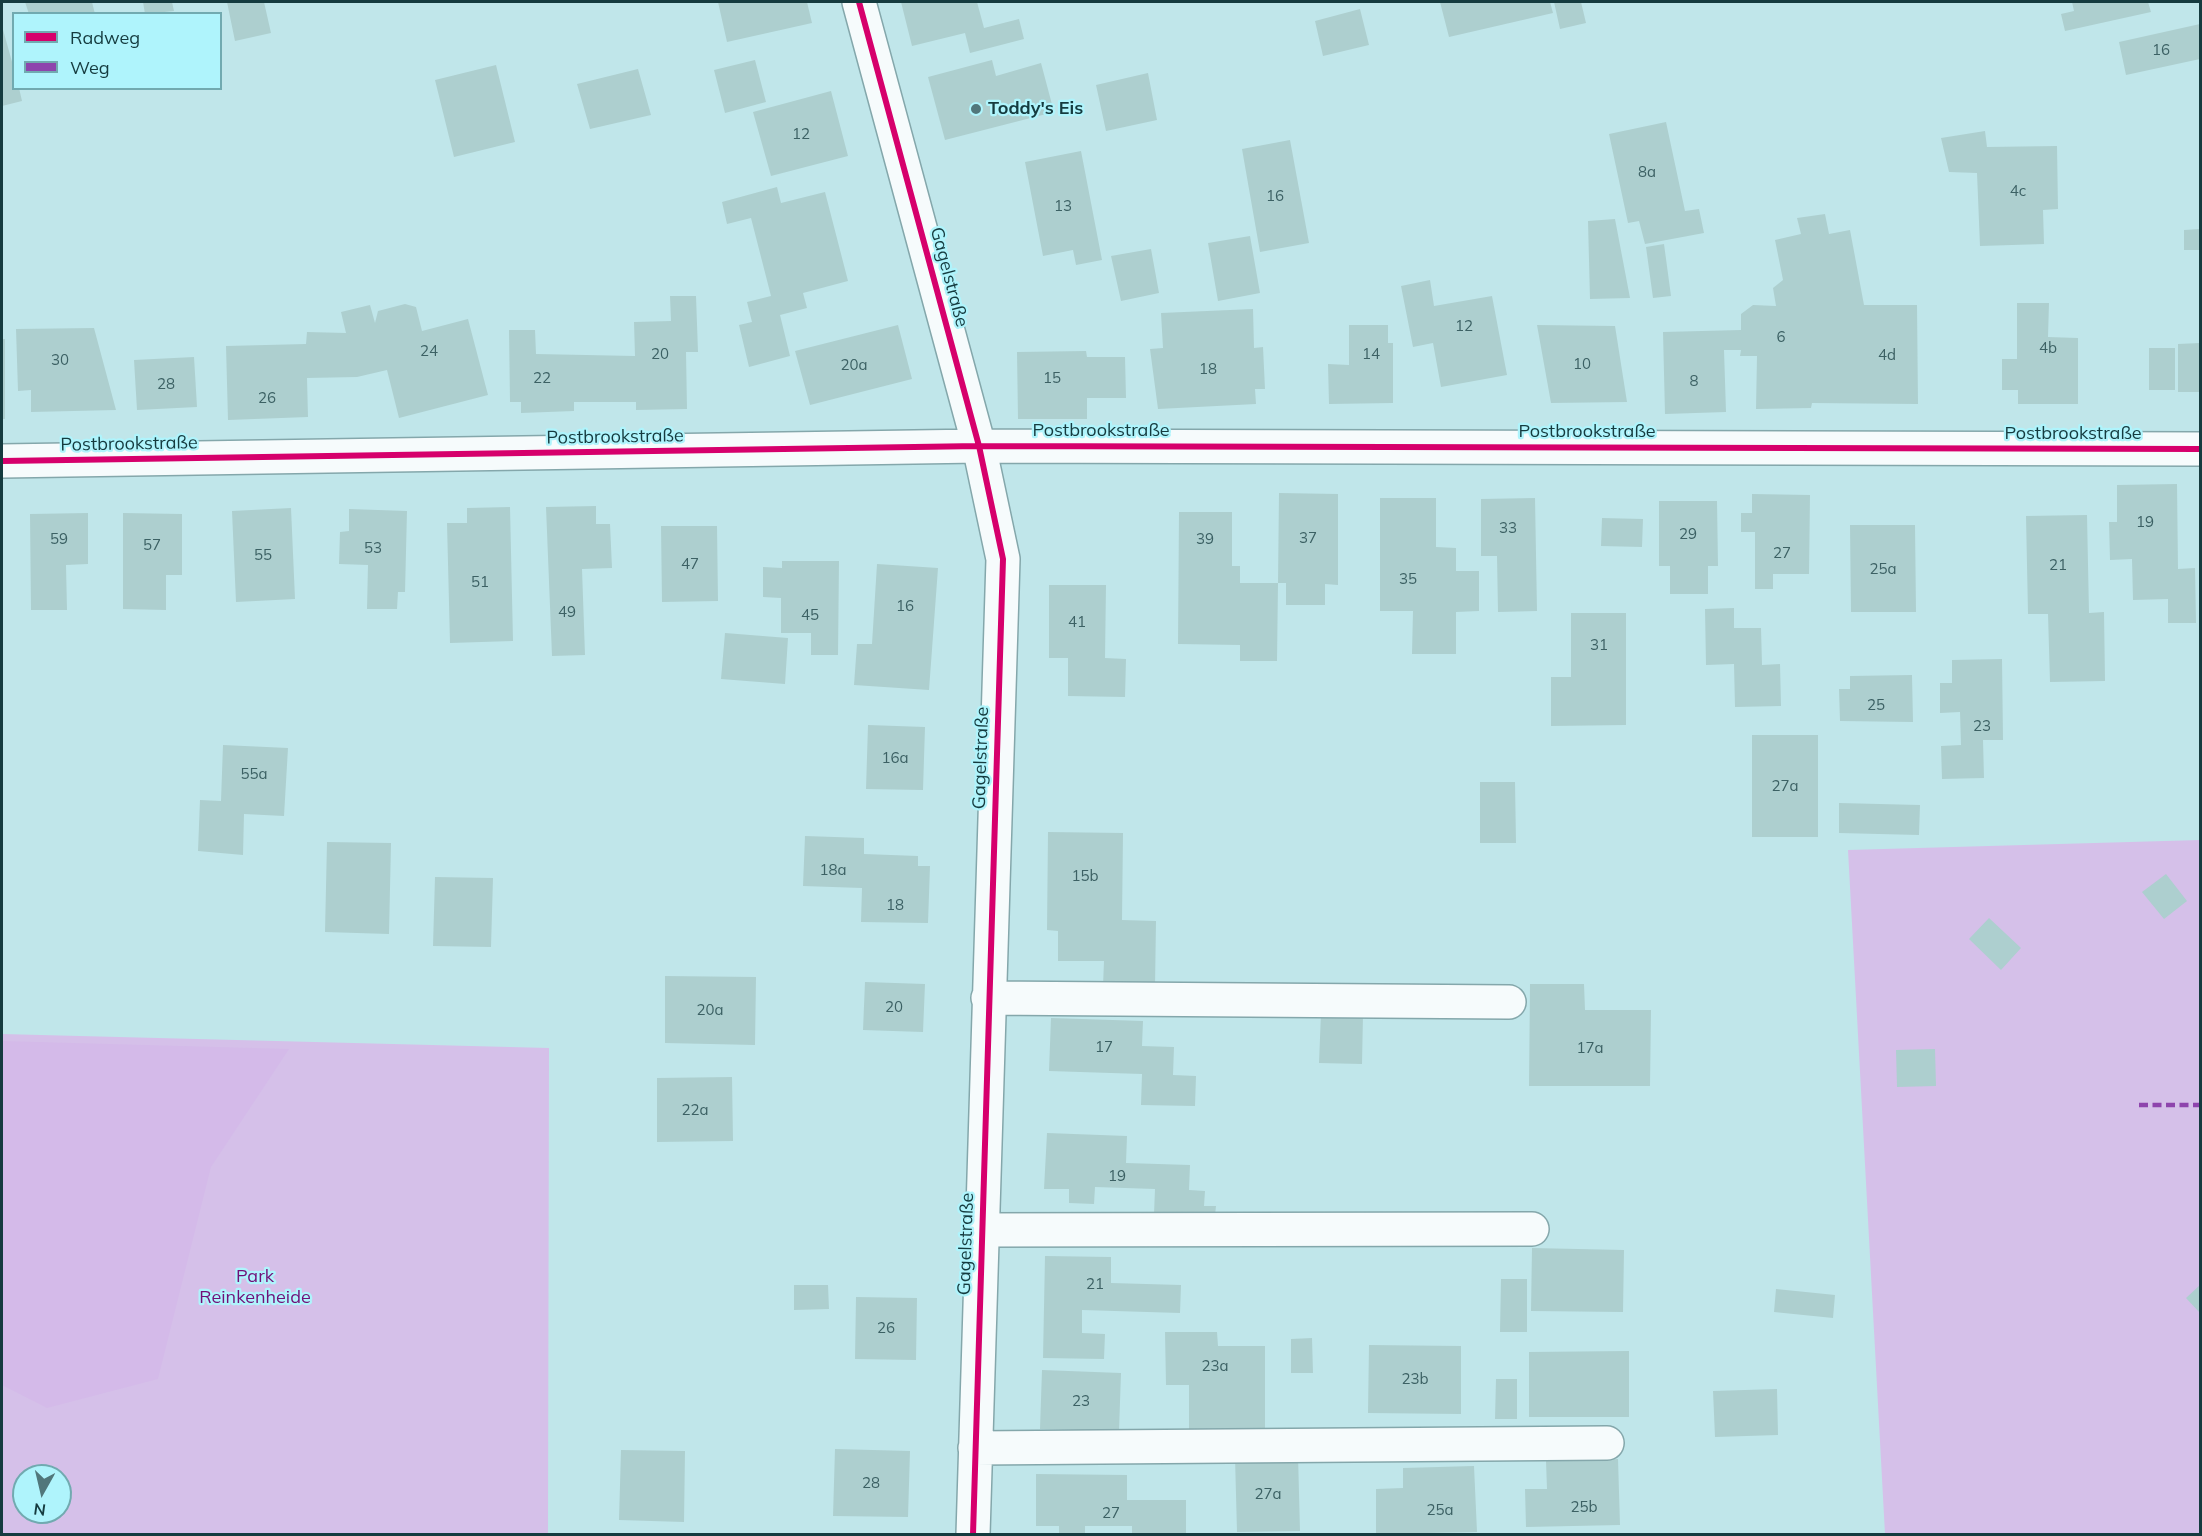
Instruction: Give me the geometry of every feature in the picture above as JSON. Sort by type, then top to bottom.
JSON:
[{"type":"street","name":"Gagelstraße","points":[[859,2],[979,446],[1003,559],[972,1534]]},
{"type":"street","name":"Postbrookstraße","points":[[2,461],[979,446],[2200,449]]},
{"type":"street","points":[[988,998],[1509,1002]]},
{"type":"street","points":[[981,1230],[1532,1229]]},
{"type":"street","points":[[975,1448],[1607,1443]]},
{"type":"green space","points":[[2200,840],[2200,1534],[1885,1534],[1848,850]]},
{"type":"green space","name":"Park Reinkenheide","points":[[2,1034],[549,1048],[548,1534],[2,1534]]},
{"type":"shaded area","points":[[2,1041],[289,1049],[211,1167],[158,1379],[47,1408],[2,1385]]},
{"type":"building","points":[[25,2],[92,2],[94,12],[28,12]]},
{"type":"building","points":[[143,2],[172,2],[174,11],[164,12],[145,12]]},
{"type":"building","points":[[227,2],[264,2],[271,33],[235,41]]},
{"type":"building","points":[[718,2],[807,2],[812,23],[727,42]]},
{"type":"building","points":[[901,2],[977,2],[984,28],[1019,19],[1024,39],[970,53],[965,33],[912,46]]},
{"type":"building","points":[[1440,2],[1550,2],[1553,13],[1449,37]]},
{"type":"building","points":[[1554,2],[1581,2],[1586,23],[1560,29]]},
{"type":"building","points":[[2072,2],[2148,2],[2151,12],[2065,31],[2061,14],[2074,11]]},
{"type":"building","points":[[1360,9],[1369,45],[1323,56],[1315,21]]},
{"type":"building","points":[[2200,24],[2200,59],[2126,75],[2119,42]]},
{"type":"building","points":[[2,26],[12,62],[12,90],[19,90],[22,101],[2,106]]},
{"type":"building","points":[[755,60],[766,102],[725,113],[714,70]]},
{"type":"building","points":[[992,60],[996,76],[1041,63],[1054,112],[945,140],[928,77]]},
{"type":"building","points":[[496,65],[515,142],[454,157],[435,80]]},
{"type":"building","points":[[638,69],[651,115],[590,129],[577,84]]},
{"type":"building","points":[[1148,73],[1157,120],[1106,131],[1096,85]]},
{"type":"building","points":[[831,91],[848,156],[771,176],[753,112]]},
{"type":"building","points":[[1666,122],[1685,211],[1699,209],[1704,233],[1645,244],[1639,221],[1628,223],[1609,134]]},
{"type":"building","points":[[1985,131],[1987,147],[2057,146],[2058,209],[2043,210],[2044,244],[1980,246],[1977,173],[1949,172],[1941,138]]},
{"type":"building","points":[[1290,140],[1309,243],[1260,252],[1242,149]]},
{"type":"building","points":[[1081,151],[1102,260],[1076,265],[1073,250],[1043,256],[1025,162]]},
{"type":"building","points":[[777,187],[781,203],[825,192],[848,281],[803,293],[807,308],[780,315],[790,356],[749,367],[739,325],[752,322],[747,302],[771,296],[751,218],[727,224],[722,202]]},
{"type":"building","points":[[1825,214],[1829,234],[1850,230],[1864,305],[1917,305],[1918,404],[1812,403],[1811,408],[1756,409],[1757,356],[1740,356],[1741,350],[1724,350],[1726,412],[1665,414],[1663,332],[1741,330],[1741,314],[1753,305],[1776,306],[1773,288],[1783,280],[1775,240],[1801,234],[1797,218]]},
{"type":"building","points":[[1615,219],[1630,298],[1590,299],[1588,221]]},
{"type":"building","points":[[2200,229],[2200,250],[2184,250],[2184,230]]},
{"type":"building","points":[[1250,236],[1260,293],[1218,301],[1208,243]]},
{"type":"building","points":[[1664,244],[1671,296],[1653,298],[1646,247]]},
{"type":"building","points":[[1151,249],[1159,293],[1121,301],[1111,256]]},
{"type":"building","points":[[1430,280],[1434,306],[1492,296],[1507,375],[1441,387],[1433,343],[1413,347],[1401,286]]},
{"type":"building","points":[[670,296],[696,296],[698,352],[686,352],[687,409],[636,410],[636,402],[574,402],[574,411],[521,413],[521,402],[510,402],[509,330],[535,330],[536,354],[635,356],[634,322],[671,321]]},
{"type":"building","points":[[2017,303],[2049,303],[2048,337],[2078,338],[2078,404],[2018,404],[2018,390],[2002,390],[2002,359],[2017,359]]},
{"type":"building","points":[[405,304],[416,307],[422,331],[468,319],[488,395],[399,418],[387,370],[357,377],[307,378],[308,417],[228,420],[226,346],[306,344],[307,332],[346,333],[341,312],[370,305],[375,323],[378,311]]},
{"type":"building","points":[[1253,309],[1254,348],[1263,347],[1265,389],[1255,389],[1256,404],[1158,409],[1150,349],[1163,348],[1161,313]]},
{"type":"building","points":[[898,325],[912,379],[810,405],[795,351]]},
{"type":"building","points":[[1349,325],[1388,325],[1388,343],[1393,343],[1393,403],[1329,404],[1328,364],[1349,365]]},
{"type":"building","points":[[1537,325],[1615,326],[1627,402],[1551,403]]},
{"type":"building","points":[[94,328],[116,410],[31,412],[31,390],[18,391],[16,329]]},
{"type":"building","points":[[2,339],[5,339],[5,419],[2,419]]},
{"type":"building","points":[[2200,343],[2200,392],[2178,392],[2178,344]]},
{"type":"building","points":[[2149,348],[2175,348],[2175,390],[2149,390]]},
{"type":"building","points":[[1086,351],[1087,357],[1125,357],[1126,398],[1087,398],[1087,419],[1018,419],[1017,352]]},
{"type":"building","points":[[194,357],[197,407],[137,410],[134,360]]},
{"type":"building","points":[[2177,484],[2178,569],[2195,568],[2196,623],[2168,623],[2168,599],[2133,600],[2132,559],[2110,560],[2109,522],[2117,522],[2117,485]]},
{"type":"building","points":[[1279,493],[1338,494],[1338,585],[1325,584],[1325,605],[1286,605],[1286,583],[1278,583]]},
{"type":"building","points":[[1752,494],[1810,495],[1809,574],[1773,574],[1773,589],[1755,589],[1755,532],[1741,532],[1741,513],[1752,513]]},
{"type":"building","points":[[1380,498],[1436,498],[1436,547],[1456,548],[1456,571],[1479,571],[1479,611],[1456,612],[1456,654],[1412,654],[1413,611],[1380,611]]},
{"type":"building","points":[[1535,498],[1537,611],[1498,612],[1497,556],[1481,556],[1481,499]]},
{"type":"building","points":[[1659,501],[1717,501],[1718,566],[1708,566],[1708,594],[1670,594],[1670,566],[1659,566]]},
{"type":"building","points":[[596,506],[596,524],[610,524],[612,568],[582,569],[585,655],[552,656],[546,507]]},
{"type":"building","points":[[510,507],[513,641],[450,643],[447,523],[467,523],[467,508]]},
{"type":"building","points":[[291,508],[295,599],[236,602],[232,511]]},
{"type":"building","points":[[349,509],[407,511],[405,592],[398,592],[397,609],[367,609],[368,565],[339,564],[340,532],[349,531]]},
{"type":"building","points":[[1179,512],[1232,512],[1232,566],[1240,566],[1240,583],[1278,583],[1277,661],[1240,661],[1240,645],[1178,644]]},
{"type":"building","points":[[88,513],[88,564],[66,565],[67,610],[31,610],[30,514]]},
{"type":"building","points":[[123,513],[182,514],[182,575],[166,575],[166,610],[123,609]]},
{"type":"building","points":[[2087,515],[2089,613],[2104,612],[2105,681],[2050,682],[2048,614],[2028,614],[2026,516]]},
{"type":"building","points":[[1602,518],[1643,519],[1642,547],[1601,546]]},
{"type":"building","points":[[1850,525],[1915,525],[1916,612],[1851,612]]},
{"type":"building","points":[[661,526],[717,526],[718,601],[662,602]]},
{"type":"building","points":[[782,561],[839,561],[838,655],[811,655],[811,633],[781,633],[781,598],[763,597],[763,567],[782,568]]},
{"type":"building","points":[[877,564],[938,568],[929,690],[854,685],[857,644],[872,644]]},
{"type":"building","points":[[1049,585],[1106,585],[1105,658],[1126,659],[1125,697],[1068,696],[1068,658],[1049,658]]},
{"type":"building","points":[[1734,608],[1734,628],[1761,628],[1762,665],[1780,664],[1781,706],[1735,707],[1734,664],[1706,665],[1705,609]]},
{"type":"building","points":[[1571,613],[1626,613],[1626,725],[1551,726],[1551,677],[1571,677]]},
{"type":"building","points":[[725,633],[788,638],[785,684],[721,679]]},
{"type":"building","points":[[2002,659],[2003,740],[1983,740],[1984,778],[1942,779],[1941,746],[1961,745],[1960,712],[1940,713],[1940,683],[1952,683],[1952,660]]},
{"type":"building","points":[[1912,675],[1913,722],[1840,721],[1839,689],[1850,689],[1850,676]]},
{"type":"building","points":[[868,725],[925,727],[923,790],[866,789]]},
{"type":"building","points":[[1752,735],[1818,735],[1818,837],[1752,837]]},
{"type":"building","points":[[223,745],[288,748],[284,816],[244,814],[243,855],[198,851],[200,800],[221,801]]},
{"type":"building","points":[[1480,782],[1515,782],[1516,843],[1480,843]]},
{"type":"building","points":[[1839,803],[1920,805],[1919,835],[1839,833]]},
{"type":"building","points":[[1048,832],[1123,833],[1122,920],[1156,921],[1155,987],[1103,986],[1104,961],[1058,961],[1058,931],[1047,930]]},
{"type":"building","points":[[805,836],[864,838],[864,854],[918,856],[918,866],[930,866],[928,923],[861,922],[862,888],[803,886]]},
{"type":"building","points":[[327,842],[391,843],[389,934],[325,932]]},
{"type":"building","points":[[2166,874],[2187,901],[2164,919],[2142,892]]},
{"type":"building","points":[[435,877],[493,878],[491,947],[433,946]]},
{"type":"building","points":[[1989,918],[2021,948],[2001,970],[1969,939]]},
{"type":"building","points":[[665,976],[756,977],[755,1045],[665,1043]]},
{"type":"building","points":[[865,982],[925,984],[923,1032],[863,1030]]},
{"type":"building","points":[[1530,984],[1584,984],[1585,1010],[1651,1010],[1650,1086],[1529,1086]]},
{"type":"building","points":[[1321,1013],[1363,1015],[1362,1064],[1319,1063]]},
{"type":"building","points":[[1051,1018],[1143,1021],[1142,1046],[1174,1047],[1173,1075],[1196,1076],[1195,1106],[1141,1105],[1142,1074],[1049,1071]]},
{"type":"building","points":[[1935,1049],[1936,1086],[1897,1087],[1896,1050]]},
{"type":"building","points":[[732,1077],[733,1141],[657,1142],[657,1078]]},
{"type":"building","points":[[1047,1133],[1127,1136],[1126,1163],[1190,1165],[1189,1190],[1205,1191],[1204,1206],[1216,1206],[1215,1216],[1154,1214],[1155,1189],[1095,1187],[1094,1204],[1069,1203],[1069,1189],[1044,1189]]},
{"type":"building","points":[[1532,1248],[1624,1250],[1623,1312],[1531,1311]]},
{"type":"building","points":[[1045,1256],[1111,1257],[1111,1283],[1181,1285],[1180,1313],[1082,1310],[1082,1333],[1105,1334],[1104,1359],[1043,1358]]},
{"type":"building","points":[[1501,1279],[1527,1279],[1527,1332],[1500,1332]]},
{"type":"building","points":[[794,1285],[828,1285],[829,1309],[794,1310]]},
{"type":"building","points":[[2200,1285],[2200,1313],[2186,1298]]},
{"type":"building","points":[[1776,1289],[1835,1295],[1833,1318],[1774,1312]]},
{"type":"building","points":[[856,1297],[917,1298],[916,1360],[855,1359]]},
{"type":"building","points":[[1165,1332],[1217,1332],[1218,1346],[1265,1346],[1265,1428],[1189,1429],[1189,1385],[1166,1385]]},
{"type":"building","points":[[1312,1338],[1313,1373],[1291,1373],[1291,1339]]},
{"type":"building","points":[[1369,1345],[1461,1346],[1461,1414],[1368,1413]]},
{"type":"building","points":[[1629,1351],[1629,1417],[1529,1417],[1529,1352]]},
{"type":"building","points":[[1042,1370],[1121,1373],[1119,1431],[1040,1429]]},
{"type":"building","points":[[1496,1379],[1517,1379],[1517,1419],[1495,1419]]},
{"type":"building","points":[[1777,1389],[1778,1435],[1715,1437],[1713,1391]]},
{"type":"building","points":[[835,1449],[910,1451],[908,1517],[833,1516]]},
{"type":"building","points":[[621,1450],[685,1451],[684,1522],[619,1520]]},
{"type":"building","points":[[1298,1455],[1300,1531],[1237,1532],[1235,1457]]},
{"type":"building","points":[[1618,1459],[1620,1525],[1526,1527],[1525,1489],[1547,1489],[1546,1461]]},
{"type":"building","points":[[1474,1466],[1477,1532],[1376,1534],[1376,1489],[1403,1488],[1403,1468]]},
{"type":"building","points":[[1036,1474],[1127,1475],[1127,1500],[1186,1500],[1186,1534],[1132,1534],[1132,1526],[1085,1526],[1085,1534],[1059,1534],[1059,1526],[1036,1526]]},
{"type":"marked path","points":[[2139,1105],[2200,1105]]},
{"type":"cycle path","points":[[859,2],[979,446],[1003,559],[973,1534]]},
{"type":"cycle path","points":[[2,461],[979,446],[2200,449]]},
{"type":"place","name":"Toddy's Eis","points":[[976,109]]}]
